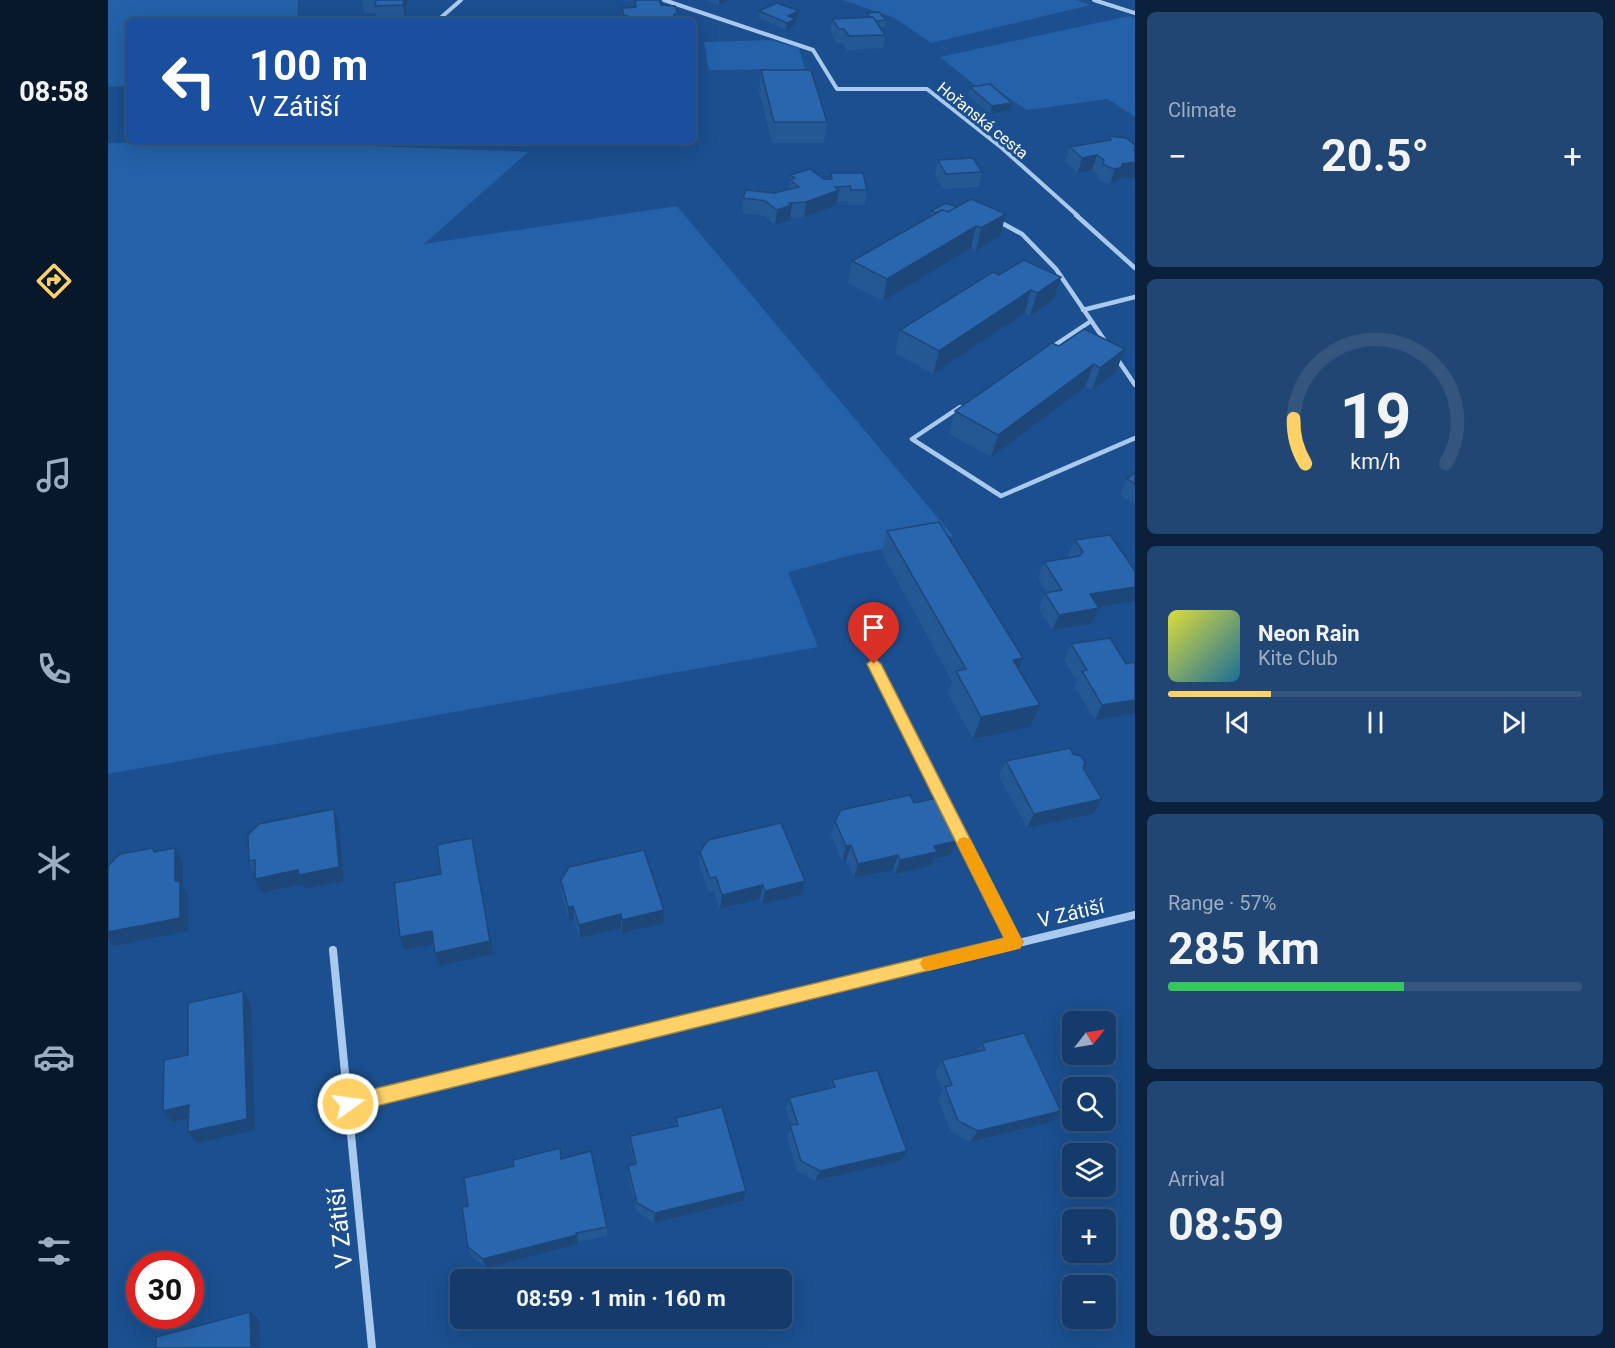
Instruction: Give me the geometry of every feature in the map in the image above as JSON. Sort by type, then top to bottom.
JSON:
[{"type":"street","points":[[440,18],[461,0]]},
{"type":"street","name":"Hořanská cesta","points":[[664,0],[813,50],[837,89],[927,89],[1002,148],[1135,268]]},
{"type":"street","points":[[1094,0],[1135,13]]},
{"type":"street","points":[[995,220],[1022,234],[1056,269],[1135,385]]},
{"type":"street","points":[[1083,310],[1135,297]]},
{"type":"street","points":[[1041,354],[1091,321]]},
{"type":"street","points":[[962,407],[912,440],[1001,496],[1135,438]]},
{"type":"street","name":"V Zátiší","points":[[874,664],[1014,942]]},
{"type":"street","name":"V Zátiší","points":[[348,1104],[1014,942],[1135,915]]},
{"type":"street","name":"V Zátiší","points":[[333,951],[372,1348]]},
{"type":"shaded area","points":[[108,0],[298,0],[297,18],[126,18],[126,86],[108,87]]},
{"type":"shaded area","points":[[843,0],[1075,0],[1091,5],[931,43],[895,18]]},
{"type":"shaded area","points":[[1129,16],[1135,18],[1135,117],[1108,99],[1027,110],[994,88],[981,90],[940,57]]},
{"type":"shaded area","points":[[770,40],[799,48],[805,69],[709,70],[704,42]]},
{"type":"shaded area","points":[[108,143],[316,144],[528,152],[424,244],[677,206],[953,536],[856,554],[788,572],[818,647],[108,774]]},
{"type":"building","points":[[376,0],[404,0],[403,5],[375,6]]},
{"type":"building","points":[[659,0],[661,5],[675,6],[678,14],[674,14],[675,18],[628,18],[624,16],[622,8],[636,7],[635,1]]},
{"type":"building","points":[[777,3],[799,11],[788,16],[796,19],[787,23],[759,11]]},
{"type":"building","points":[[879,12],[886,20],[876,21],[867,13]]},
{"type":"building","points":[[873,17],[885,35],[849,36],[844,29],[839,29],[832,19]]},
{"type":"building","points":[[761,70],[811,70],[827,122],[774,122]]},
{"type":"building","points":[[990,84],[1012,103],[992,106],[970,87]]},
{"type":"building","points":[[1109,136],[1126,138],[1135,145],[1135,162],[1122,164],[1122,167],[1115,169],[1103,164],[1104,160],[1097,155],[1082,158],[1070,147],[1111,140]]},
{"type":"building","points":[[973,158],[982,172],[946,174],[938,160]]},
{"type":"building","points":[[810,169],[824,179],[832,179],[831,173],[863,173],[867,190],[851,190],[850,186],[835,187],[839,190],[806,202],[789,203],[792,205],[777,210],[765,201],[743,198],[746,190],[774,193],[799,187],[790,180],[795,178],[790,175]]},
{"type":"building","points":[[971,199],[1006,214],[981,228],[976,226],[887,279],[852,261],[942,210],[948,212]]},
{"type":"building","points":[[946,203],[957,207],[948,212],[931,211]]},
{"type":"building","points":[[1024,260],[1061,277],[1037,293],[1031,290],[939,351],[900,330],[993,272],[999,275]]},
{"type":"building","points":[[1084,329],[1125,349],[1100,368],[1094,364],[998,435],[955,411],[1052,343],[1059,346]]},
{"type":"building","points":[[1135,473],[1135,484],[1127,479]]},
{"type":"building","points":[[939,522],[1023,658],[1013,660],[1040,705],[981,717],[956,671],[966,669],[887,531]]},
{"type":"building","points":[[1110,535],[1135,571],[1135,587],[1090,594],[1099,608],[1059,615],[1045,593],[1062,590],[1044,562],[1079,556],[1083,552],[1075,540]]},
{"type":"building","points":[[1110,638],[1126,664],[1134,662],[1135,664],[1135,700],[1102,705],[1082,671],[1087,670],[1071,644]]},
{"type":"building","points":[[1070,748],[1073,754],[1081,756],[1085,762],[1083,768],[1102,799],[1034,814],[1006,761]]},
{"type":"building","points":[[910,795],[914,803],[937,798],[957,841],[934,846],[937,852],[900,860],[898,855],[858,864],[851,845],[846,846],[835,821],[841,810]]},
{"type":"building","points":[[334,809],[339,867],[299,875],[298,870],[255,879],[255,860],[249,861],[248,835],[259,824]]},
{"type":"building","points":[[781,823],[805,881],[765,891],[763,885],[722,895],[716,877],[710,878],[700,852],[708,840]]},
{"type":"building","points":[[472,838],[490,941],[435,953],[432,931],[400,937],[394,883],[441,874],[437,845]]},
{"type":"building","points":[[153,848],[154,852],[175,848],[175,881],[180,881],[180,918],[108,932],[108,866],[120,854]]},
{"type":"building","points":[[644,850],[664,910],[622,920],[621,914],[579,925],[573,906],[568,907],[561,880],[569,867]]},
{"type":"building","points":[[243,991],[247,1119],[188,1132],[189,1105],[163,1111],[164,1060],[188,1055],[188,1003]]},
{"type":"building","points":[[1024,1033],[1061,1111],[978,1131],[958,1121],[945,1087],[952,1085],[942,1060],[985,1050],[982,1043]]},
{"type":"building","points":[[877,1070],[907,1151],[820,1171],[801,1161],[790,1125],[798,1124],[789,1098],[835,1087],[832,1080]]},
{"type":"building","points":[[722,1107],[746,1191],[655,1213],[637,1203],[628,1166],[636,1164],[630,1136],[678,1126],[676,1118]]},
{"type":"building","points":[[560,1148],[561,1159],[591,1151],[607,1227],[576,1233],[577,1235],[483,1259],[468,1247],[462,1207],[468,1206],[464,1178],[514,1166],[513,1160]]},
{"type":"building","points":[[250,1312],[251,1348],[156,1348],[156,1337],[186,1329],[204,1329],[204,1324]]},
{"type":"slow traffic","points":[[928,963],[1014,942],[964,843]]},
{"type":"route","points":[[348,1104],[1014,942],[874,664]]}]
